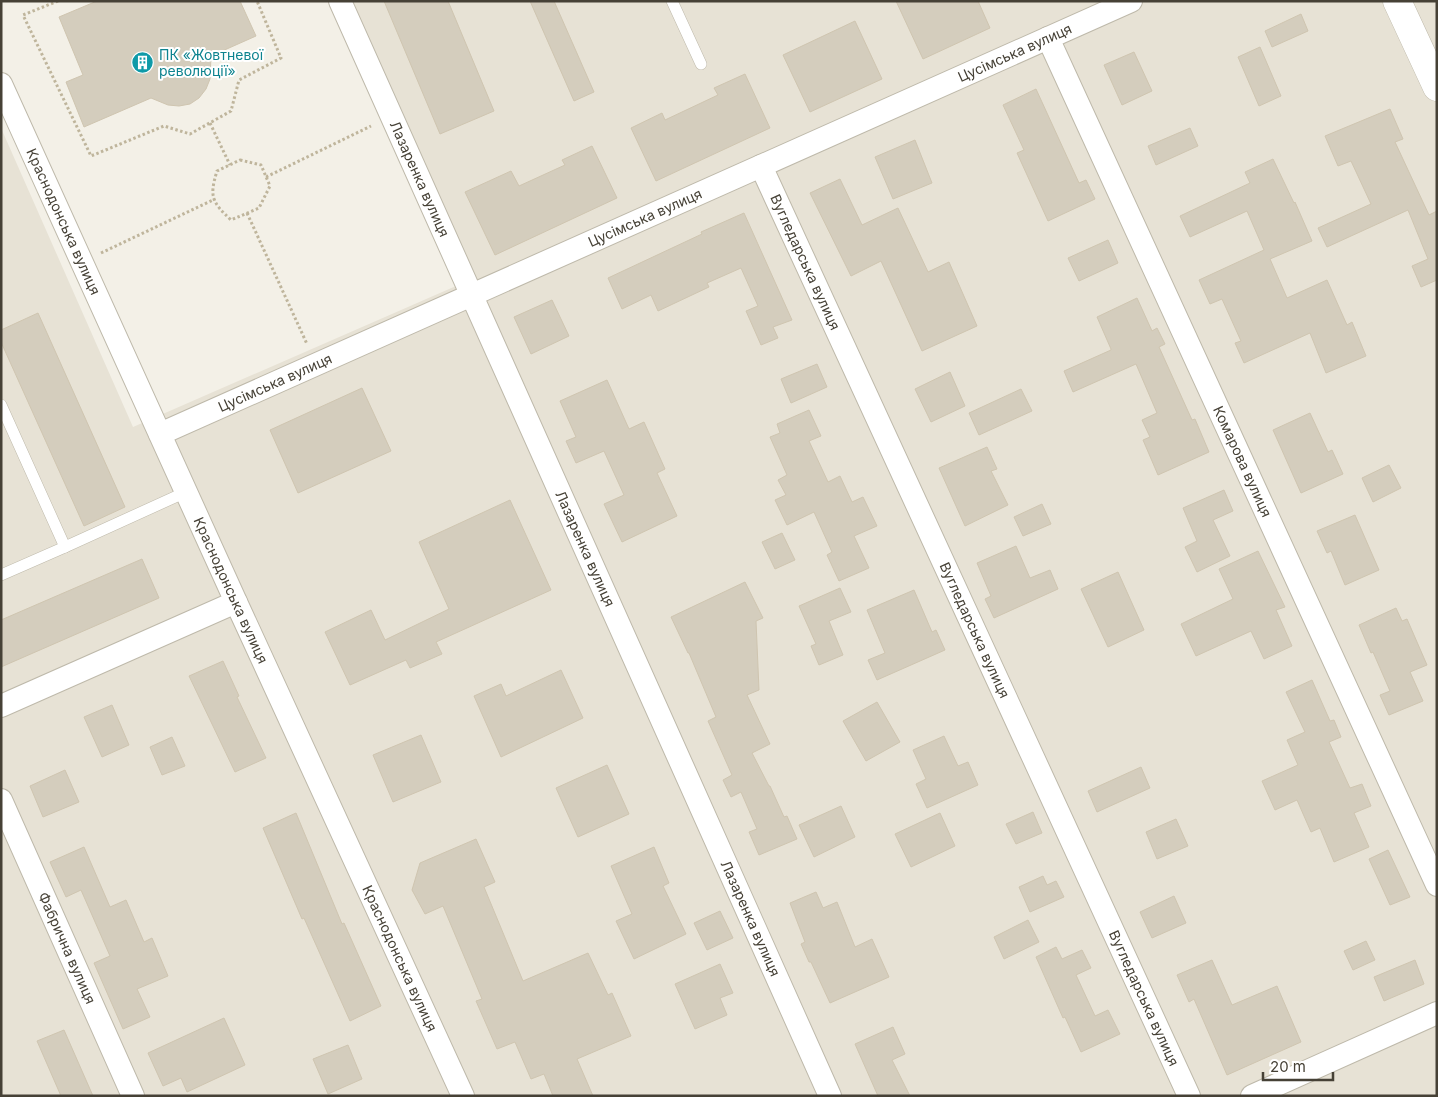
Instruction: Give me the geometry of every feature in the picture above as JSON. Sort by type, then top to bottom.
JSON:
[{"type":"street","name":"Лазаренка вулиця","points":[[340,1],[830,1096]]},
{"type":"street","name":"Цусімська вулиця","points":[[160,434],[1131,1]]},
{"type":"street","points":[[1397,1],[1437,87]]},
{"type":"street","name":"Комарова вулиця","points":[[1048,38],[1437,885]]},
{"type":"street","name":"Краснодонська вулиця","points":[[1,84],[236,602],[464,1096]]},
{"type":"street","name":"Вугледарська вулиця","points":[[761,166],[1189,1096]]},
{"type":"street","points":[[1,706],[236,602]]},
{"type":"street","name":"Фабрична вулиця","points":[[1,800],[133,1096]]},
{"type":"street","points":[[1252,1096],[1437,1013]]},
{"type":"lane","points":[[672,1],[701,64]]},
{"type":"lane","points":[[1,405],[64,547]]},
{"type":"lane","points":[[1,575],[186,492]]},
{"type":"path","points":[[58,1],[22,16],[91,156],[164,126],[190,134],[231,111],[239,80],[281,58],[257,1]]},
{"type":"path","points":[[266,178],[391,116]]},
{"type":"path","points":[[210,123],[230,165]]},
{"type":"path","points":[[240,160],[261,165],[266,178],[270,186],[259,208],[231,220],[218,207],[211,189],[217,171],[240,160]]},
{"type":"path","points":[[82,262],[215,199]]},
{"type":"path","points":[[247,213],[316,364]]},
{"type":"shaded area","points":[[348,1],[1437,1],[1437,1096],[1,1096],[1,128],[133,427],[472,279]]},
{"type":"building","name":"ПК «Жовтневої революції»","points":[[97,1],[240,1],[256,36],[211,56],[210,79],[206,89],[199,98],[190,104],[168,105],[151,98],[84,127],[66,82],[83,75],[59,17]]},
{"type":"building","points":[[384,1],[448,1],[494,111],[440,134]]},
{"type":"building","points":[[530,1],[554,1],[594,92],[574,101]]},
{"type":"building","points":[[896,1],[978,1],[990,28],[923,59]]},
{"type":"building","points":[[1301,14],[1308,31],[1272,47],[1265,31]]},
{"type":"building","points":[[855,21],[882,79],[810,112],[783,55]]},
{"type":"building","points":[[1260,47],[1281,96],[1259,106],[1238,57]]},
{"type":"building","points":[[1134,52],[1152,91],[1122,105],[1104,65]]},
{"type":"building","points":[[745,74],[770,128],[656,181],[631,128],[662,113],[665,120],[718,95],[714,88]]},
{"type":"building","points":[[1036,89],[1079,183],[1086,180],[1095,199],[1048,221],[1017,153],[1024,150],[1003,105]]},
{"type":"building","points":[[1390,109],[1403,139],[1395,142],[1429,215],[1437,211],[1437,280],[1421,287],[1412,266],[1428,259],[1408,210],[1327,247],[1318,228],[1371,204],[1351,161],[1338,166],[1325,136]]},
{"type":"building","points":[[1190,128],[1198,146],[1156,165],[1148,146]]},
{"type":"building","points":[[915,140],[932,183],[893,199],[875,157]]},
{"type":"building","points":[[592,146],[617,198],[495,255],[465,192],[511,171],[519,186],[565,165],[562,160]]},
{"type":"building","points":[[1273,159],[1312,241],[1270,259],[1287,298],[1327,280],[1347,325],[1352,322],[1366,356],[1326,373],[1310,333],[1244,363],[1235,343],[1241,341],[1222,299],[1210,304],[1199,280],[1264,250],[1247,211],[1190,237],[1180,216],[1250,183],[1245,172]]},
{"type":"building","points":[[840,179],[862,225],[898,208],[928,272],[949,262],[977,326],[922,351],[881,261],[851,276],[810,193]]},
{"type":"building","points":[[744,213],[792,320],[773,327],[778,338],[761,345],[746,311],[758,306],[741,268],[707,283],[709,287],[658,311],[651,295],[622,309],[608,278]]},
{"type":"building","points":[[1108,240],[1118,263],[1079,281],[1068,258]]},
{"type":"building","points":[[1137,298],[1152,331],[1157,328],[1165,344],[1159,347],[1192,420],[1195,419],[1209,452],[1158,475],[1143,440],[1150,437],[1142,420],[1157,413],[1136,364],[1073,392],[1064,371],[1111,350],[1097,317]]},
{"type":"building","points":[[552,300],[569,336],[531,354],[514,317]]},
{"type":"building","points":[[38,313],[125,507],[84,526],[1,342],[1,330]]},
{"type":"building","points":[[817,364],[827,387],[791,403],[781,379]]},
{"type":"building","points":[[950,372],[965,406],[931,422],[915,389]]},
{"type":"building","points":[[607,380],[629,429],[644,422],[665,469],[657,473],[677,516],[622,542],[604,504],[624,495],[604,451],[576,463],[566,441],[576,437],[560,401]]},
{"type":"building","points":[[362,388],[391,451],[298,493],[270,430]]},
{"type":"building","points":[[1021,389],[1032,411],[979,435],[969,413]]},
{"type":"building","points":[[809,410],[821,436],[809,441],[828,482],[840,476],[852,502],[863,497],[877,526],[854,536],[869,568],[839,581],[827,555],[832,552],[814,512],[787,525],[775,500],[786,495],[778,480],[787,475],[770,437],[780,433],[777,424]]},
{"type":"building","points":[[1310,413],[1328,452],[1332,450],[1343,474],[1301,493],[1273,430]]},
{"type":"building","points":[[987,447],[997,469],[991,471],[1008,505],[965,526],[939,468]]},
{"type":"building","points":[[1389,465],[1401,488],[1373,502],[1362,478]]},
{"type":"building","points":[[1224,490],[1233,511],[1213,520],[1230,556],[1197,572],[1185,547],[1197,541],[1183,508]]},
{"type":"building","points":[[510,500],[551,590],[436,642],[442,654],[410,668],[406,660],[350,685],[325,632],[371,610],[385,640],[449,609],[419,542]]},
{"type":"building","points":[[1042,504],[1051,524],[1023,536],[1014,517]]},
{"type":"building","points":[[1355,515],[1379,570],[1345,585],[1331,551],[1327,553],[1317,531]]},
{"type":"building","points":[[782,533],[795,560],[775,569],[762,542]]},
{"type":"building","points":[[1016,546],[1030,578],[1050,570],[1058,589],[994,618],[985,599],[991,596],[977,563]]},
{"type":"building","points":[[1258,551],[1285,607],[1276,610],[1292,646],[1264,659],[1251,631],[1196,656],[1181,624],[1233,599],[1219,569]]},
{"type":"building","points":[[142,559],[159,598],[1,667],[1,620]]},
{"type":"building","points":[[1118,572],[1144,630],[1108,647],[1081,589]]},
{"type":"building","points":[[745,582],[763,618],[756,621],[759,690],[747,695],[770,744],[752,753],[784,817],[787,816],[797,839],[759,855],[749,832],[757,829],[741,792],[731,797],[723,780],[732,775],[708,721],[716,717],[689,653],[671,617]]},
{"type":"building","points":[[840,588],[851,612],[829,621],[843,655],[819,665],[811,646],[816,644],[799,606]]},
{"type":"building","points":[[914,590],[932,632],[936,630],[945,650],[877,680],[868,660],[885,653],[867,610]]},
{"type":"building","points":[[1396,608],[1402,621],[1407,619],[1427,665],[1410,672],[1423,701],[1389,715],[1380,695],[1390,691],[1359,625]]},
{"type":"building","points":[[223,661],[239,696],[237,697],[266,758],[235,772],[189,676]]},
{"type":"building","points":[[561,670],[583,718],[501,757],[474,696],[501,684],[506,696]]},
{"type":"building","points":[[1312,680],[1330,721],[1334,720],[1341,737],[1329,742],[1350,788],[1362,784],[1371,806],[1354,813],[1369,847],[1334,862],[1320,828],[1311,832],[1297,800],[1275,810],[1262,781],[1298,765],[1287,740],[1305,732],[1286,692]]},
{"type":"building","points":[[877,702],[900,742],[866,761],[843,721]]},
{"type":"building","points":[[112,705],[129,745],[102,757],[84,717]]},
{"type":"building","points":[[421,735],[441,782],[393,802],[373,755]]},
{"type":"building","points":[[944,736],[958,766],[968,762],[978,785],[927,808],[916,784],[926,779],[913,750]]},
{"type":"building","points":[[172,737],[185,766],[162,775],[150,747]]},
{"type":"building","points":[[607,765],[629,814],[578,837],[556,788]]},
{"type":"building","points":[[1141,767],[1150,788],[1097,812],[1088,791]]},
{"type":"building","points":[[65,770],[79,802],[43,817],[30,786]]},
{"type":"building","points":[[841,806],[855,837],[814,857],[799,825]]},
{"type":"building","points":[[1033,812],[1042,833],[1016,844],[1006,824]]},
{"type":"building","points":[[296,813],[342,924],[344,923],[381,1006],[350,1021],[304,918],[302,919],[263,828]]},
{"type":"building","points":[[940,813],[955,846],[911,867],[895,834]]},
{"type":"building","points":[[1176,819],[1188,846],[1157,859],[1146,832]]},
{"type":"building","points":[[476,839],[495,882],[484,887],[523,981],[588,953],[608,995],[612,993],[631,1036],[577,1059],[593,1096],[553,1096],[544,1074],[531,1079],[515,1042],[497,1049],[476,1001],[482,999],[443,906],[425,914],[412,890],[420,863]]},
{"type":"building","points":[[84,847],[110,907],[126,900],[144,942],[152,938],[168,976],[137,989],[150,1017],[123,1029],[94,963],[110,956],[81,890],[66,897],[50,862]]},
{"type":"building","points":[[654,847],[669,883],[663,886],[686,934],[634,959],[616,921],[632,914],[611,866]]},
{"type":"building","points":[[1388,850],[1410,897],[1390,905],[1369,859]]},
{"type":"building","points":[[1043,876],[1047,885],[1056,881],[1064,897],[1030,912],[1019,887]]},
{"type":"building","points":[[816,892],[823,908],[837,902],[855,947],[872,939],[889,977],[830,1003],[801,944],[805,942],[790,903]]},
{"type":"building","points":[[1174,896],[1186,923],[1152,938],[1140,912]]},
{"type":"building","points":[[720,911],[733,938],[707,950],[694,923]]},
{"type":"building","points":[[1028,920],[1039,942],[1004,959],[994,937]]},
{"type":"building","points":[[1366,941],[1375,960],[1353,970],[1344,951]]},
{"type":"building","points":[[1056,947],[1062,959],[1082,950],[1091,968],[1076,975],[1095,1016],[1108,1010],[1120,1034],[1081,1052],[1065,1017],[1063,1018],[1036,957]]},
{"type":"building","points":[[1212,960],[1232,1005],[1277,986],[1301,1042],[1227,1075],[1194,999],[1189,1002],[1177,975]]},
{"type":"building","points":[[1415,960],[1424,984],[1384,1001],[1374,977]]},
{"type":"building","points":[[720,964],[733,993],[720,998],[727,1015],[695,1029],[675,984]]},
{"type":"building","points":[[224,1018],[245,1065],[187,1092],[181,1078],[163,1086],[148,1053]]},
{"type":"building","points":[[893,1027],[905,1054],[892,1060],[910,1096],[878,1096],[855,1044]]},
{"type":"building","points":[[64,1030],[93,1096],[61,1096],[37,1041]]},
{"type":"building","points":[[348,1045],[362,1079],[328,1094],[313,1059]]},
{"type":"place","name":"ПК «Жовтневої революції»","points":[[143,63]]}]
